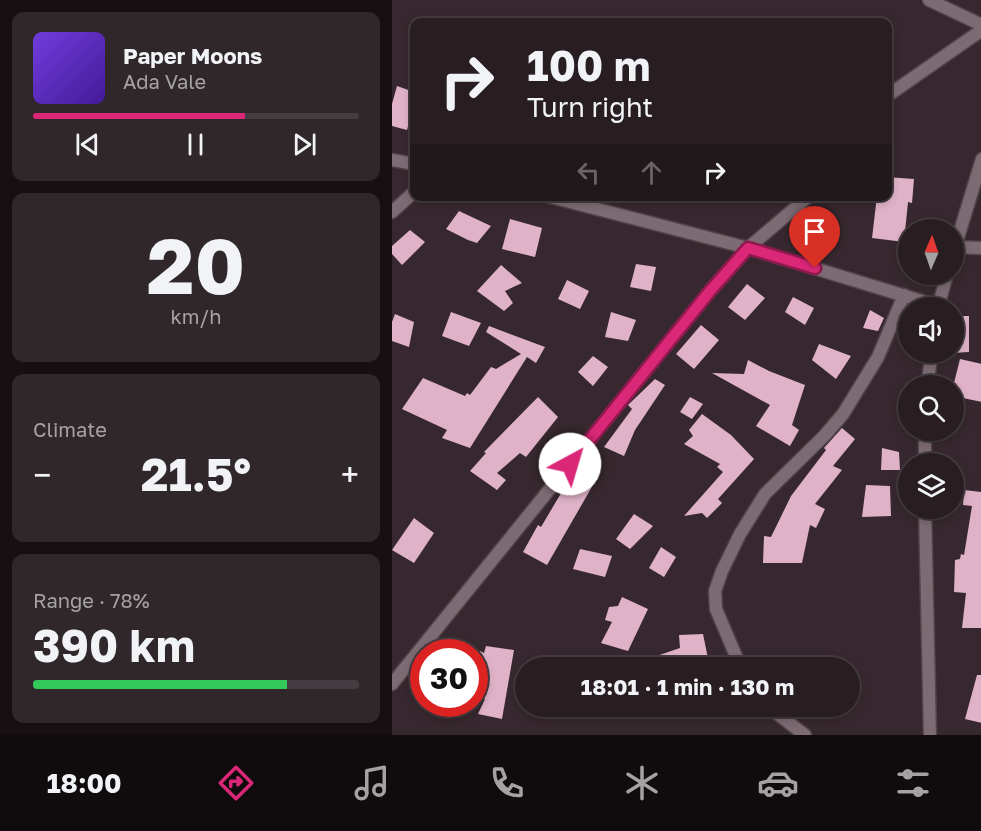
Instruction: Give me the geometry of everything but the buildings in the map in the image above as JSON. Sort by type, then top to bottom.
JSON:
[{"type":"street","points":[[929,0],[982,25]]},
{"type":"street","points":[[892,93],[982,30]]},
{"type":"street","points":[[964,219],[982,159]]},
{"type":"street","points":[[392,160],[410,163]]},
{"type":"street","points":[[392,204],[410,195]]},
{"type":"street","points":[[392,212],[410,196]]},
{"type":"street","points":[[566,201],[748,248],[910,297]]},
{"type":"street","points":[[392,684],[710,291],[748,248],[803,201]]},
{"type":"street","points":[[964,250],[982,248]]},
{"type":"street","points":[[736,657],[716,609],[715,591],[722,571],[740,534],[765,494],[843,414],[878,357],[904,295]]},
{"type":"street","points":[[925,519],[930,735]]},
{"type":"street","points":[[781,717],[805,735]]},
{"type":"route","points":[[570,464],[710,291],[748,248],[815,268]]}]
